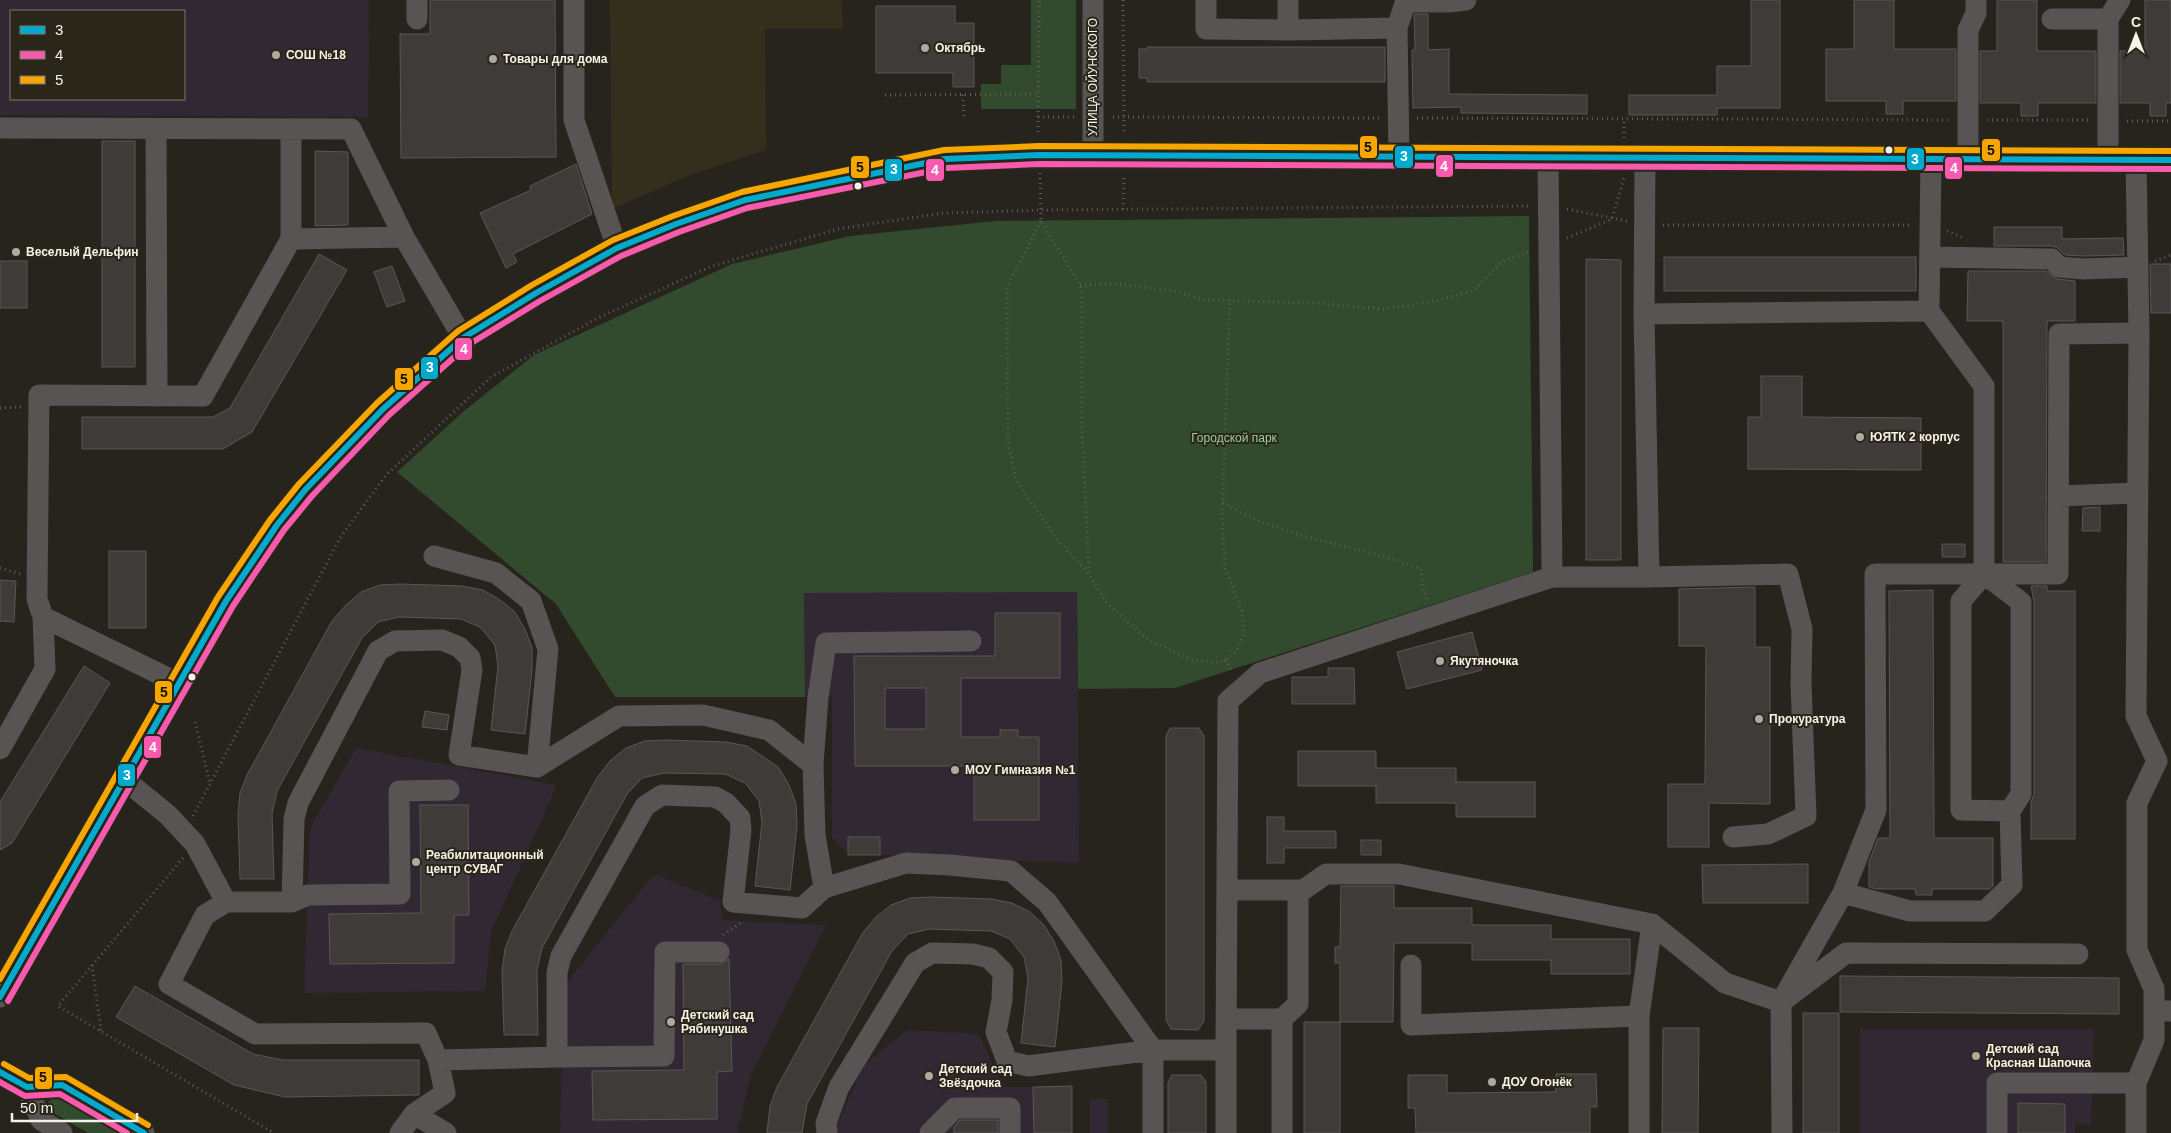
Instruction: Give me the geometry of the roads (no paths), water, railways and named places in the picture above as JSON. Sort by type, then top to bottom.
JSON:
[{"type":"street","points":[[574,0],[574,120],[617,248]]},
{"type":"street","name":"УЛИЦА ОЙУНСКОГО","points":[[1093,0],[1093,154]]},
{"type":"street","points":[[1206,0],[1206,29],[1397,28]]},
{"type":"street","points":[[1288,0],[1288,30]]},
{"type":"street","points":[[1399,156],[1397,28],[1406,1],[1448,2],[1466,0]]},
{"type":"street","points":[[1968,159],[1968,30],[1976,13],[1976,0]]},
{"type":"street","points":[[2108,160],[2108,19],[2120,0]]},
{"type":"street","points":[[2052,19],[2108,19]]},
{"type":"street","points":[[0,128],[351,130],[404,237],[463,338]]},
{"type":"street","points":[[156,129],[157,396]]},
{"type":"street","points":[[0,749],[45,669],[43,617],[37,599],[39,396],[204,396],[291,238],[291,130]]},
{"type":"street","points":[[0,997],[126,780],[226,601],[277,525],[305,490],[383,409],[463,338],[536,293],[617,248],[676,224],[746,200],[936,161],[1039,155],[2171,160]]},
{"type":"street","points":[[1548,156],[1552,577]]},
{"type":"street","points":[[1644,157],[1644,314],[1649,578]]},
{"type":"street","points":[[1931,159],[1929,311],[1984,386],[1984,574],[1961,601],[1961,810],[2010,811]]},
{"type":"street","points":[[2136,160],[2140,333],[2136,716],[2164,760],[2137,802],[2137,950],[2163,1011],[2154,1040],[2136,1083],[2136,1133]]},
{"type":"street","points":[[291,238],[404,237]]},
{"type":"street","points":[[1930,257],[2052,259],[2059,267],[2084,269],[2138,267]]},
{"type":"street","points":[[1644,314],[1929,311]]},
{"type":"street","points":[[1782,1133],[1781,1002],[1843,893],[1876,810],[1875,574],[2058,574],[2059,334],[2140,333]]},
{"type":"street","points":[[2058,496],[2137,493]]},
{"type":"street","points":[[434,556],[496,573],[531,601],[548,649],[537,767]]},
{"type":"street","points":[[1226,1133],[1228,701],[1260,673],[1552,577],[1649,578],[1788,574],[1802,629],[1806,816],[1768,834],[1733,837]]},
{"type":"street","points":[[1843,893],[1910,911],[1985,911],[2012,885],[2010,811],[2021,794],[2021,602],[1984,574]]},
{"type":"street","points":[[43,617],[180,684]]},
{"type":"street","points":[[292,902],[294,819],[298,802],[378,652],[396,641],[442,640],[459,647],[470,658],[472,670],[459,755],[537,767],[619,716],[703,715],[769,730],[813,765]]},
{"type":"street","points":[[824,888],[815,835],[813,765],[818,696],[826,643],[971,642]]},
{"type":"street","points":[[126,780],[168,815],[195,844],[226,902]]},
{"type":"street","points":[[400,1133],[414,1114],[444,1093],[438,1060],[426,1033],[255,1034],[169,984],[204,915],[226,902],[292,902],[308,895],[400,894],[399,791],[449,790]]},
{"type":"street","points":[[557,1057],[558,973],[561,956],[645,806],[662,795],[715,797],[726,803],[740,818],[741,830],[733,902],[802,908],[824,888],[906,864],[949,865],[1011,871],[1047,902],[1153,1050],[1153,1133]]},
{"type":"street","points":[[1227,890],[1303,890],[1326,874],[1399,874],[1652,924],[1726,983],[1781,1002]]},
{"type":"street","points":[[1226,1019],[1282,1019],[1298,1004],[1298,890]]},
{"type":"street","points":[[1640,1133],[1639,1016],[1652,924]]},
{"type":"street","points":[[438,1060],[664,1056],[665,952],[719,952]]},
{"type":"street","points":[[827,1133],[826,1122],[838,1087],[915,962],[932,952],[973,954],[990,958],[1003,972],[1002,1000],[996,1032],[1007,1060],[1028,1066],[1153,1050],[1226,1050]]},
{"type":"street","points":[[1781,1002],[1846,953],[2078,954]]},
{"type":"street","points":[[1411,965],[1411,1025],[1639,1016]]},
{"type":"street","points":[[1282,1019],[1282,1133]]},
{"type":"street","points":[[0,1072],[27,1087],[62,1085],[144,1133]]},
{"type":"street","points":[[1997,1133],[1997,1083],[2136,1083]]},
{"type":"street","points":[[27,1087],[41,1120],[62,1133]]},
{"type":"street","points":[[930,1133],[954,1108],[1010,1108],[1010,1133]]},
{"type":"street","points":[[414,1114],[446,1133]]},
{"type":"place","name":"Октябрь","points":[[925,48]]},
{"type":"place","name":"СОШ №18","points":[[276,55]]},
{"type":"place","name":"Товары для дома","points":[[493,59]]},
{"type":"place","name":"Веселый Дельфин","points":[[16,252]]},
{"type":"place","name":"ЮЯТК 2 корпус","points":[[1860,437]]},
{"type":"place","name":"Якутяночка","points":[[1440,661]]},
{"type":"place","name":"Прокуратура","points":[[1759,719]]},
{"type":"place","name":"МОУ Гимназия №1","points":[[955,770]]},
{"type":"place","name":"Реабилитационный центр СУВАГ","points":[[416,862]]},
{"type":"place","name":"Детский сад Рябинушка","points":[[671,1022]]},
{"type":"place","name":"Детский сад Красная Шапочка","points":[[1976,1056]]},
{"type":"place","name":"Детский сад Звёздочка","points":[[929,1076]]},
{"type":"place","name":"ДОУ Огонёк","points":[[1492,1082]]},
{"type":"park label","name":"Городской парк","points":[[1234,438]]}]
